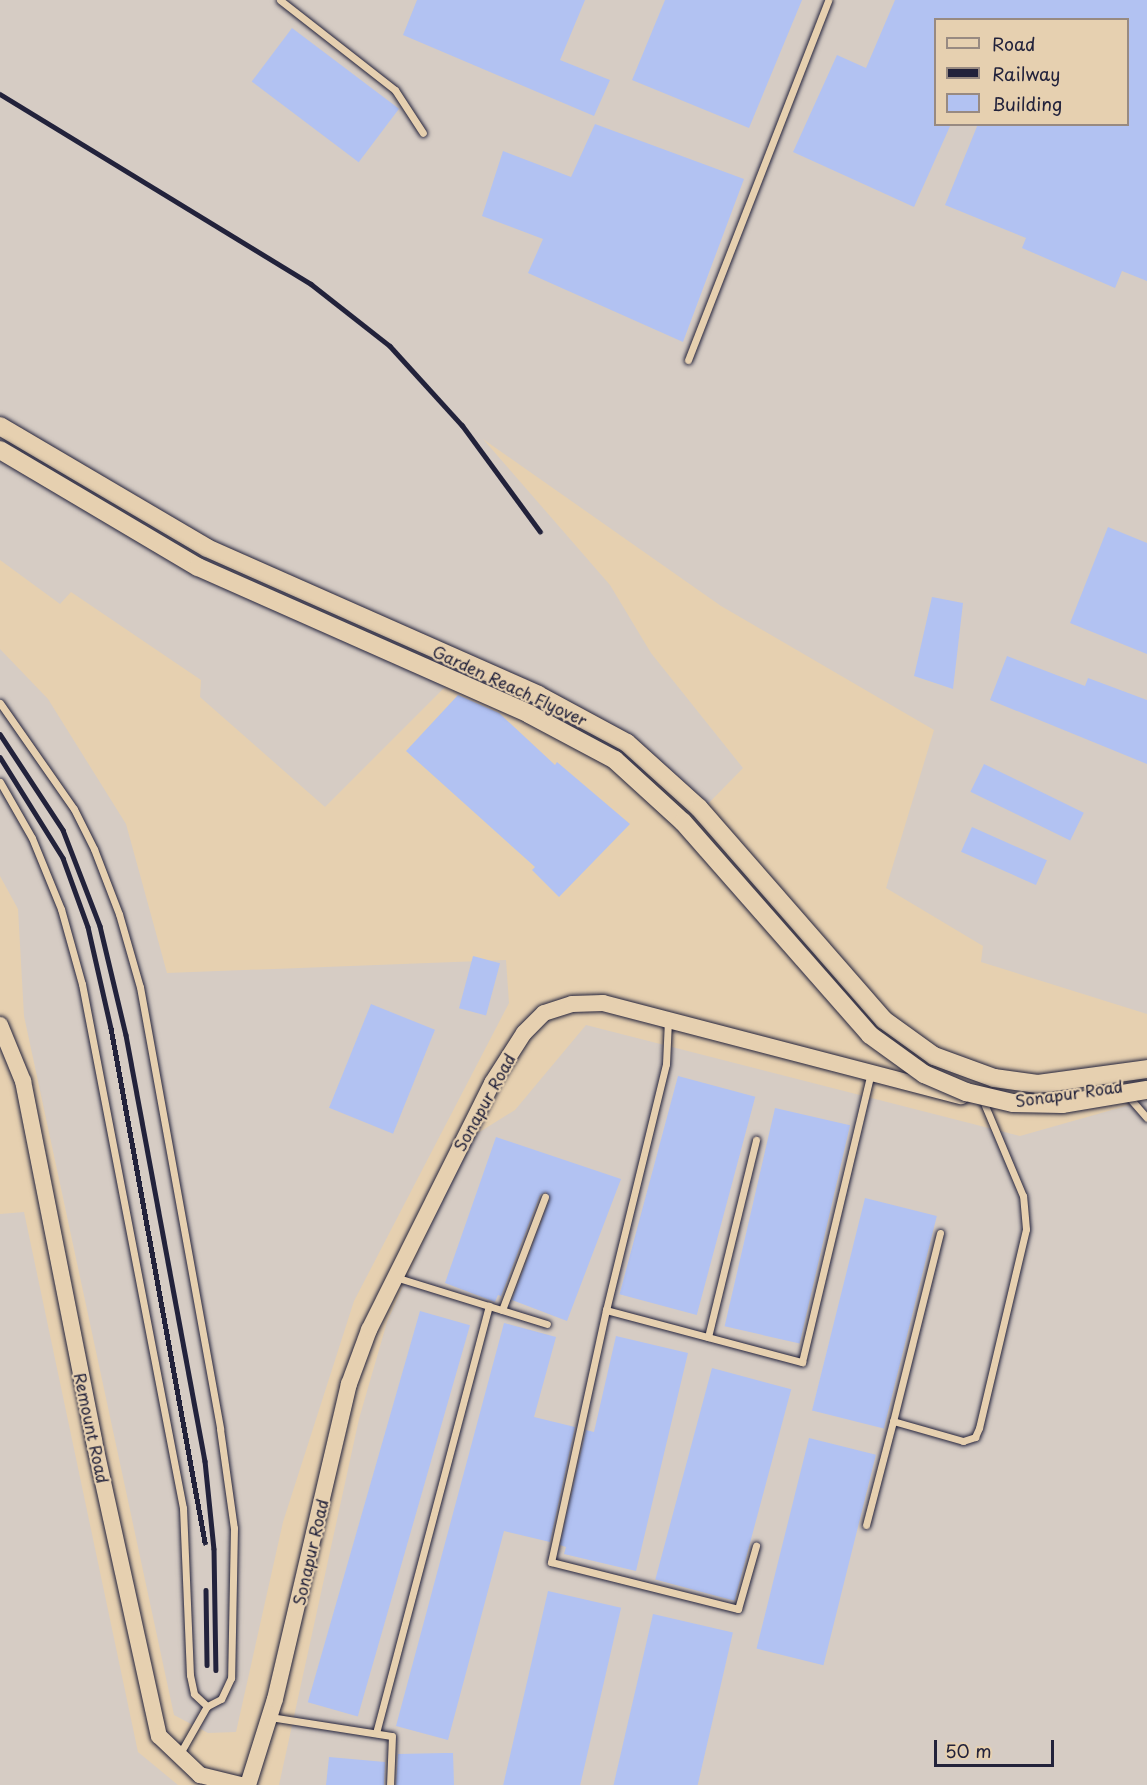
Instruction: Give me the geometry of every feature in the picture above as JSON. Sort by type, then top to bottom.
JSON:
[{"type":"main road","name":"Garden Reach Flyover","points":[[0,426],[207,548],[538,695],[627,743],[699,807],[884,1020],[934,1056],[994,1078],[1038,1084],[1147,1069]]},
{"type":"main road","name":"Garden Reach Flyover","points":[[0,450],[198,567],[530,714],[615,760],[683,822],[870,1035],[924,1074],[966,1092],[1013,1103],[1062,1104],[1147,1090]]},
{"type":"street","name":"Sonapur Road","points":[[248,1785],[270,1717],[349,1384],[394,1276],[492,1083],[524,1033],[544,1013],[572,1004],[603,1003],[984,1102],[1033,1102],[1147,1081]]},
{"type":"street","name":"Remount Road","points":[[0,1025],[23,1081],[94,1441],[159,1736],[200,1775],[241,1785]]},
{"type":"lane","points":[[280,0],[395,90],[423,134]]},
{"type":"lane","points":[[688,360],[828,0]]},
{"type":"lane","points":[[0,703],[68,799],[94,849],[119,914],[140,987],[220,1429],[234,1528],[231,1678],[221,1699],[207,1706],[179,1755]]},
{"type":"lane","points":[[0,782],[32,838],[61,909],[82,984],[183,1508],[190,1675],[194,1694],[207,1706]]},
{"type":"lane","points":[[668,1020],[666,1064],[606,1311],[551,1562],[738,1609],[756,1545]]},
{"type":"lane","points":[[606,1311],[802,1362],[872,1072]]},
{"type":"lane","points":[[1118,1087],[1147,1118]]},
{"type":"lane","points":[[893,1421],[963,1441],[975,1437],[979,1428],[1026,1229],[1023,1196],[984,1102]]},
{"type":"lane","points":[[708,1337],[756,1140]]},
{"type":"lane","points":[[502,1310],[545,1197]]},
{"type":"lane","points":[[866,1525],[940,1233]]},
{"type":"lane","points":[[394,1276],[547,1324]]},
{"type":"lane","points":[[376,1733],[489,1306]]},
{"type":"lane","points":[[270,1717],[392,1736],[390,1785]]},
{"type":"shaded area","points":[[0,0],[1147,0],[1147,1014],[981,962],[983,946],[886,888],[934,730],[721,606],[483,439],[610,585],[651,653],[743,768],[705,807],[570,729],[459,673],[325,807],[200,697],[201,680],[71,592],[60,604],[0,560]]},
{"type":"shaded area","points":[[0,649],[48,699],[126,824],[167,973],[506,960],[509,1003],[354,1301],[283,1522],[236,1732],[208,1733],[174,1715],[24,1016],[18,909],[0,876]]},
{"type":"shaded area","points":[[586,1025],[1020,1136],[1147,1100],[1147,1785],[279,1785],[359,1419],[387,1322],[470,1138],[515,1110]]},
{"type":"shaded area","points":[[24,1212],[138,1752],[178,1785],[0,1785],[0,1214]]},
{"type":"building","points":[[417,0],[585,0],[560,60],[610,80],[594,116],[403,35]]},
{"type":"building","points":[[665,0],[802,0],[749,128],[632,80]]},
{"type":"building","points":[[895,0],[1147,0],[1147,281],[1122,271],[1115,288],[1022,248],[1026,238],[945,205],[977,126],[1129,126],[1129,18],[934,18],[934,126],[950,126],[914,207],[793,152],[837,55],[866,68]]},
{"type":"building","points":[[292,28],[399,109],[359,162],[252,82]]},
{"type":"building","points":[[595,124],[744,179],[683,342],[528,273],[543,239],[482,216],[503,151],[571,177]]},
{"type":"building","points":[[1108,527],[1147,543],[1147,654],[1070,623]]},
{"type":"building","points":[[932,597],[963,603],[953,689],[914,676]]},
{"type":"building","points":[[1007,656],[1085,686],[1088,678],[1147,700],[1147,764],[990,700]]},
{"type":"building","points":[[458,695],[499,713],[555,765],[557,762],[630,824],[559,897],[532,870],[535,867],[406,751]]},
{"type":"building","points":[[984,764],[1084,813],[1070,841],[970,792]]},
{"type":"building","points":[[972,827],[1047,860],[1036,885],[961,852]]},
{"type":"building","points":[[473,956],[500,963],[486,1015],[459,1008]]},
{"type":"building","points":[[371,1004],[435,1030],[393,1134],[329,1108]]},
{"type":"building","points":[[678,1076],[755,1097],[697,1315],[620,1294]]},
{"type":"building","points":[[775,1108],[850,1125],[800,1344],[725,1326]]},
{"type":"building","points":[[496,1137],[621,1179],[567,1321],[512,1300],[550,1199],[546,1192],[540,1195],[501,1296],[498,1295],[495,1302],[445,1283]]},
{"type":"building","points":[[865,1198],[937,1216],[884,1428],[812,1410]]},
{"type":"building","points":[[420,1311],[470,1325],[358,1717],[308,1702]]},
{"type":"building","points":[[504,1323],[556,1337],[534,1417],[575,1427],[550,1542],[504,1531],[448,1740],[396,1726]]},
{"type":"building","points":[[616,1336],[688,1353],[636,1571],[564,1554],[566,1547],[560,1545],[586,1430],[594,1432]]},
{"type":"building","points":[[712,1368],[791,1389],[735,1601],[655,1580]]},
{"type":"building","points":[[809,1438],[876,1455],[823,1665],[757,1649]]},
{"type":"building","points":[[548,1591],[621,1608],[580,1785],[503,1785]]},
{"type":"building","points":[[653,1614],[733,1632],[698,1785],[614,1785]]},
{"type":"building","points":[[453,1753],[454,1785],[396,1785],[398,1754]]},
{"type":"building","points":[[329,1757],[385,1762],[384,1785],[326,1785]]},
{"type":"railway","points":[[0,94],[311,284],[390,346],[462,425],[540,531]]},
{"type":"railway","points":[[0,734],[63,830],[100,926],[126,1035],[205,1461],[214,1549],[216,1670]]},
{"type":"railway","points":[[0,757],[63,858],[88,927],[111,1028],[205,1542]]},
{"type":"railway","points":[[206,1590],[207,1665]]}]
